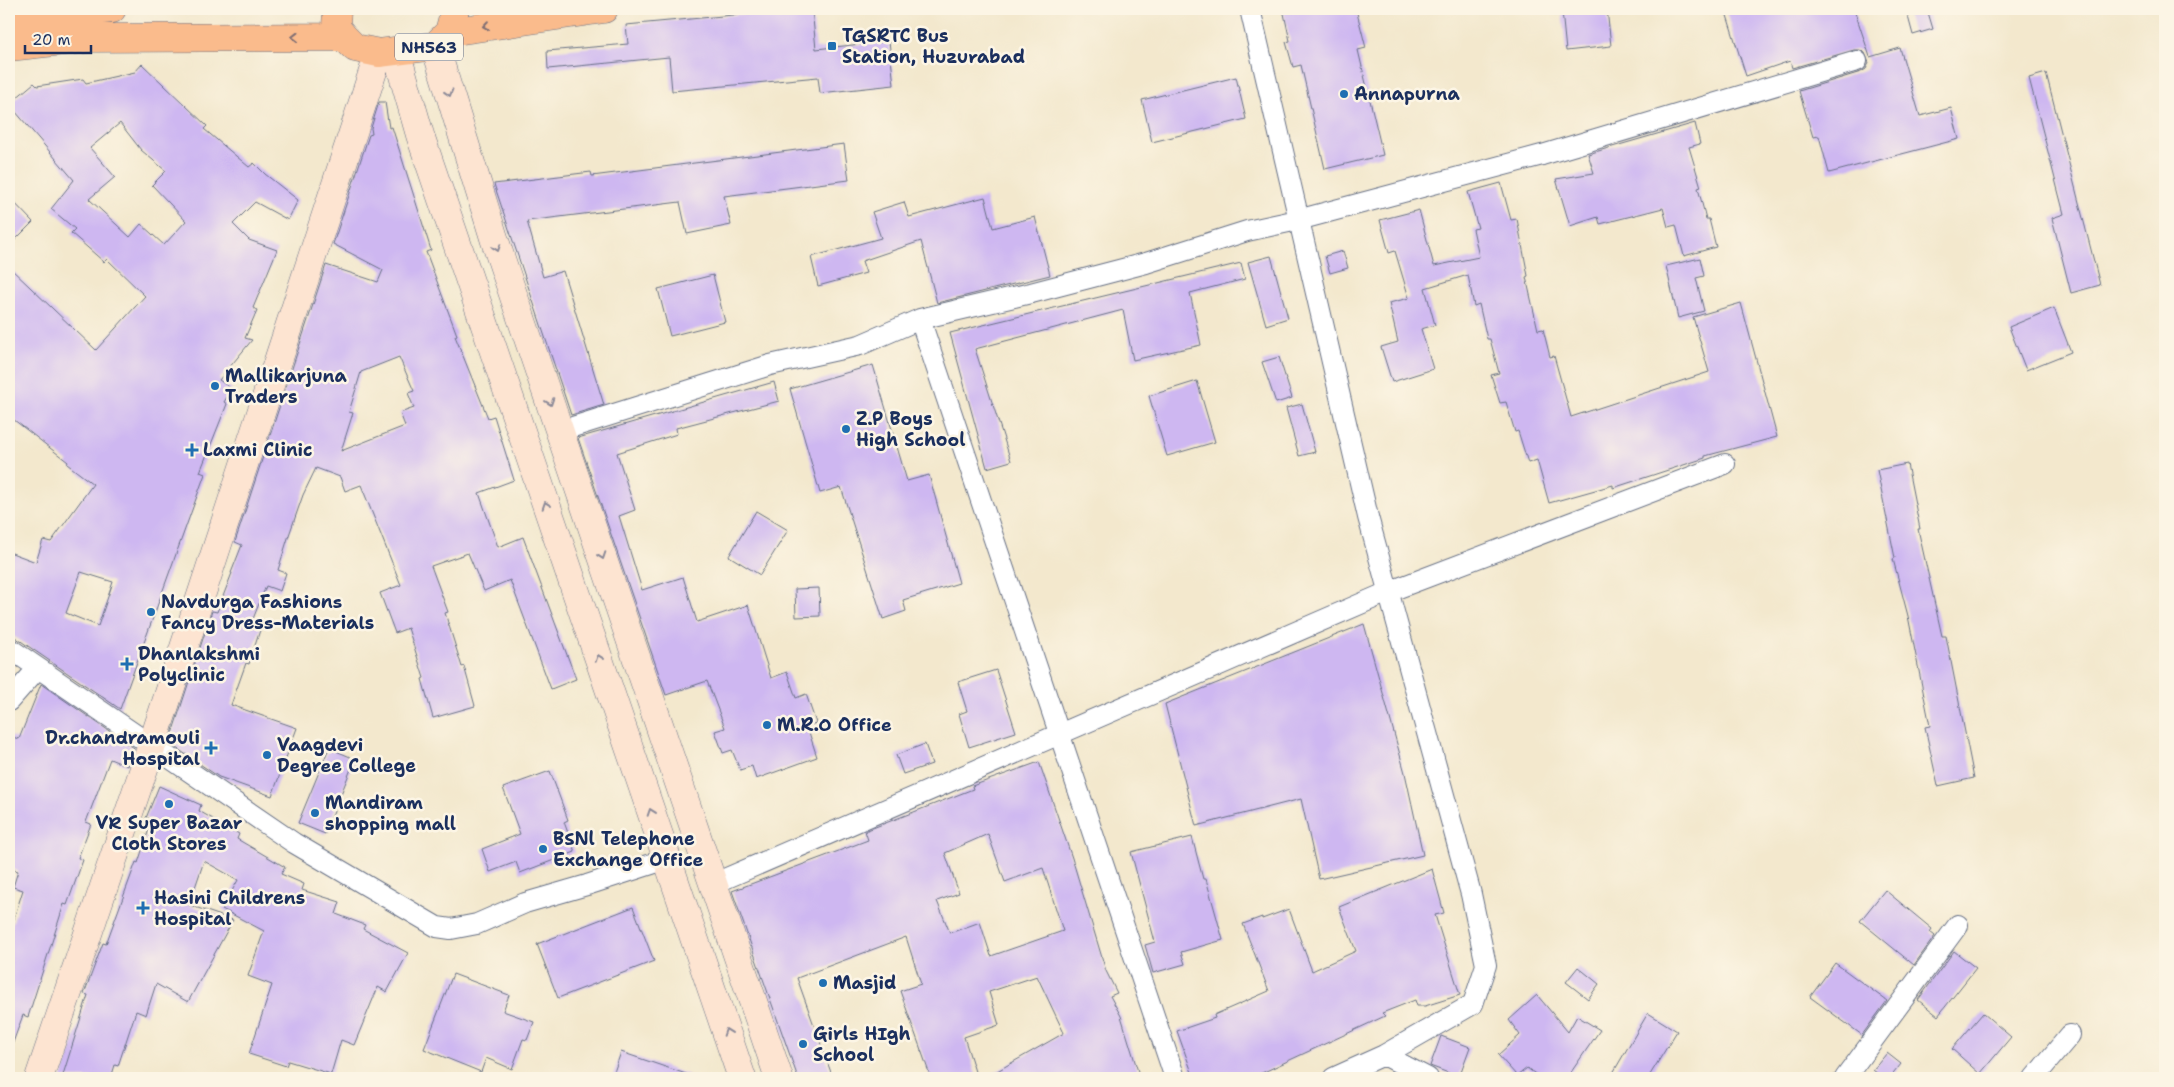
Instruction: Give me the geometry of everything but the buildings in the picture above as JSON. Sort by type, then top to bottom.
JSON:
[{"type":"highway","points":[[9,19],[112,9]]},
{"type":"highway","points":[[337,9],[336,27],[344,37]]},
{"type":"highway","name":"NH563","points":[[344,37],[356,48],[388,52],[446,29],[604,9]]},
{"type":"highway","points":[[9,47],[91,38],[344,37]]},
{"type":"main road","points":[[446,29],[494,238],[779,1078]]},
{"type":"main road","points":[[388,52],[420,135],[742,1078]]},
{"type":"main road","points":[[38,1078],[388,52]]},
{"type":"main road","points":[[624,732],[658,720]]},
{"type":"street","points":[[1250,9],[1368,518],[1468,885],[1486,966],[1474,1004],[1384,1056],[1333,1078]]},
{"type":"street","points":[[560,431],[770,364],[860,345],[920,319],[1031,294],[1146,263],[1248,231],[1298,220],[1542,155],[1857,61]]},
{"type":"street","points":[[920,319],[1174,1078]]},
{"type":"street","points":[[713,884],[1388,592],[1726,464]]},
{"type":"street","points":[[9,648],[294,843],[437,927],[444,929],[478,924],[525,903],[667,859]]},
{"type":"street","points":[[9,701],[38,668]]},
{"type":"street","points":[[1844,1078],[1958,925]]},
{"type":"street","points":[[2034,1078],[2070,1035]]},
{"type":"street","points":[[1384,1056],[1428,1078]]},
{"type":"place","name":"TGSRTC Bus Station, Huzurabad","points":[[832,46]]},
{"type":"place","name":"Annapurna","points":[[1344,94]]},
{"type":"place","name":"Mallikarjuna Traders","points":[[215,386]]},
{"type":"place","name":"Z.P Boys High School","points":[[846,429]]},
{"type":"place","name":"Laxmi Clinic","points":[[192,450]]},
{"type":"place","name":"Navdurga Fashions Fancy Dress-Materials","points":[[151,612]]},
{"type":"place","name":"Dhanlakshmi Polyclinic","points":[[127,664]]},
{"type":"place","name":"M.R.O Office","points":[[767,725]]},
{"type":"place","name":"Dr.chandramouli Hospital","points":[[211,748]]},
{"type":"place","name":"Vaagdevi Degree College","points":[[267,755]]},
{"type":"place","name":"VR Super Bazar Cloth Stores","points":[[169,804]]},
{"type":"place","name":"Mandiram shopping mall","points":[[315,813]]},
{"type":"place","name":"BSNl Telephone Exchange Office","points":[[543,849]]},
{"type":"place","name":"Hasini Childrens Hospital","points":[[143,908]]},
{"type":"place","name":"Masjid","points":[[823,983]]},
{"type":"place","name":"Girls HIgh School","points":[[803,1044]]}]
